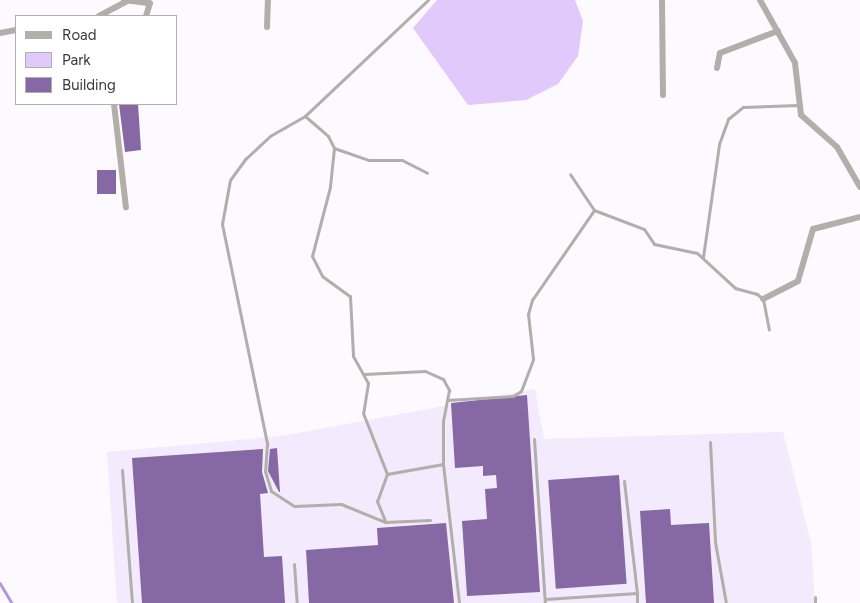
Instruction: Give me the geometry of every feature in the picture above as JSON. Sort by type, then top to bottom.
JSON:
[{"type":"street","points":[[124,0],[150,3],[146,15]]},
{"type":"street","points":[[101,15],[128,0]]},
{"type":"street","points":[[267,26],[268,0]]},
{"type":"street","points":[[662,0],[663,95]]},
{"type":"street","points":[[760,0],[795,64],[800,105],[807,124],[837,148],[860,187]]},
{"type":"street","points":[[0,33],[15,30]]},
{"type":"street","points":[[718,68],[720,53],[778,32]]},
{"type":"street","points":[[114,105],[126,207]]},
{"type":"street","points":[[763,299],[798,281],[813,229],[860,218]]},
{"type":"lane","points":[[428,0],[305,116],[270,136],[230,180],[222,224],[267,444],[266,481],[277,498],[294,506],[341,504],[385,522],[430,520]]},
{"type":"lane","points":[[703,258],[718,144],[728,119],[743,107],[800,105]]},
{"type":"lane","points":[[305,116],[328,136],[334,148],[330,188],[312,256],[322,276],[350,296],[353,356],[368,383],[363,413],[387,474],[377,501],[385,522]]},
{"type":"lane","points":[[334,148],[370,160],[402,160],[427,173]]},
{"type":"lane","points":[[570,174],[594,210],[644,229],[654,244],[680,247],[703,258],[735,288],[763,299],[768,329]]},
{"type":"lane","points":[[447,400],[513,396],[520,391],[533,359],[528,314],[532,300],[594,210]]},
{"type":"lane","points":[[364,374],[424,371],[447,385],[443,464],[459,603]]},
{"type":"lane","points":[[534,439],[545,601],[637,593]]},
{"type":"lane","points":[[710,442],[715,542],[726,603]]},
{"type":"lane","points":[[387,474],[443,464]]},
{"type":"lane","points":[[122,470],[132,603]]},
{"type":"lane","points":[[624,481],[637,603]]},
{"type":"lane","points":[[294,564],[297,603]]},
{"type":"lane","points":[[815,597],[815,603]]},
{"type":"shaded area","points":[[535,389],[544,439],[783,432],[811,543],[815,603],[117,603],[107,452],[282,436]]},
{"type":"green space","points":[[437,0],[575,0],[583,21],[578,56],[558,84],[526,100],[468,105],[413,28]]},
{"type":"building","points":[[119,105],[138,105],[141,150],[125,152]]},
{"type":"building","points":[[97,170],[116,170],[116,194],[97,194]]},
{"type":"building","points":[[527,395],[540,592],[467,596],[462,521],[487,519],[485,489],[497,488],[496,475],[483,476],[483,466],[455,468],[451,403]]},
{"type":"building","points":[[277,448],[280,492],[268,471],[270,449]]},
{"type":"building","points":[[263,449],[262,472],[268,493],[260,494],[264,557],[282,556],[285,603],[142,603],[132,458]]},
{"type":"building","points":[[619,475],[627,584],[556,589],[548,480]]},
{"type":"building","points":[[670,509],[671,525],[709,523],[714,603],[646,603],[640,511]]},
{"type":"building","points":[[446,523],[454,603],[309,603],[306,550],[378,545],[377,528]]},
{"type":"waterway","points":[[0,583],[12,603]]}]
